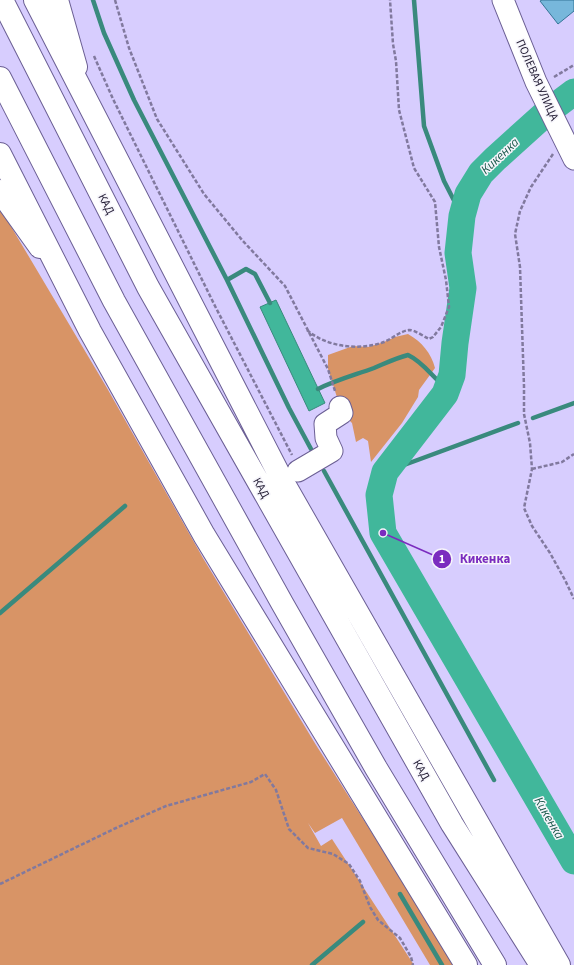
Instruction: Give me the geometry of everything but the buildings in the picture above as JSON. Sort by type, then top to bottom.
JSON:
[{"type":"main road","name":"КАД","points":[[2,0],[148,287],[452,824],[540,965]]},
{"type":"main road","points":[[35,0],[287,489],[559,965]]},
{"type":"main road","points":[[57,0],[88,103]]},
{"type":"main road","points":[[0,78],[114,301],[282,603],[376,768],[496,965]]},
{"type":"main road","points":[[0,154],[57,270],[204,535],[466,965]]},
{"type":"main road","points":[[0,191],[57,270]]},
{"type":"street","name":"ПОЛЕВАЯ УЛИЦА","points":[[503,0],[539,90],[561,126],[574,159]]},
{"type":"street","points":[[298,471],[332,451],[326,438],[325,424],[342,413],[340,407]]},
{"type":"path","points":[[115,0],[129,48],[157,120],[204,194],[242,240],[284,286],[328,369],[334,387]]},
{"type":"path","points":[[307,330],[316,338],[340,345],[368,347],[384,342],[404,331],[411,330],[429,338],[433,337],[441,327],[448,311],[446,280],[439,247],[435,202],[414,168],[399,110],[390,0]]},
{"type":"path","points":[[93,53],[116,106],[215,306],[290,451],[298,471]]},
{"type":"path","points":[[539,90],[552,79],[574,65]]},
{"type":"path","points":[[561,126],[546,162],[520,211],[515,234],[520,267],[524,414],[530,443],[532,469],[524,508],[532,526],[566,580],[574,599]]},
{"type":"path","points":[[532,469],[562,462],[574,454]]},
{"type":"path","points":[[0,884],[116,828],[166,806],[251,782],[265,774],[276,790],[289,829],[308,848],[333,854],[349,864],[360,881],[370,907],[378,920],[400,938],[411,957],[413,965]]},
{"type":"shaded area","points":[[574,85],[574,101],[568,106],[564,105],[560,98]]},
{"type":"shaded area","points":[[0,208],[107,388],[203,558],[316,745],[456,965],[430,965],[342,818],[315,833],[308,823],[321,846],[332,839],[414,965],[0,965]]},
{"type":"shaded area","points":[[276,300],[325,403],[309,411],[260,307]]},
{"type":"shaded area","points":[[408,334],[425,348],[431,357],[435,368],[419,390],[418,397],[402,423],[371,462],[368,441],[363,438],[356,442],[352,423],[342,413],[328,369],[328,355],[353,346],[368,347]]},
{"type":"waterway","points":[[93,0],[104,33],[134,100],[227,280]]},
{"type":"waterway","points":[[414,0],[424,126],[444,181],[462,216]]},
{"type":"waterway","name":"Кикенка","points":[[574,92],[546,113],[495,159],[481,173],[468,194],[462,216],[458,253],[463,288],[452,375],[445,394],[385,472],[379,495],[383,533],[574,861]]},
{"type":"waterway","points":[[270,303],[255,274],[246,269],[227,280],[289,408],[311,449]]},
{"type":"waterway","points":[[318,389],[408,355],[419,362],[448,389]]},
{"type":"waterway","points":[[533,418],[574,403]]},
{"type":"waterway","points":[[385,472],[518,423]]},
{"type":"waterway","points":[[324,471],[494,780]]},
{"type":"waterway","points":[[0,613],[125,506]]},
{"type":"waterway","points":[[400,894],[442,965]]},
{"type":"waterway","points":[[312,965],[363,922]]},
{"type":"place","name":"Кикенка","points":[[383,533]]}]
